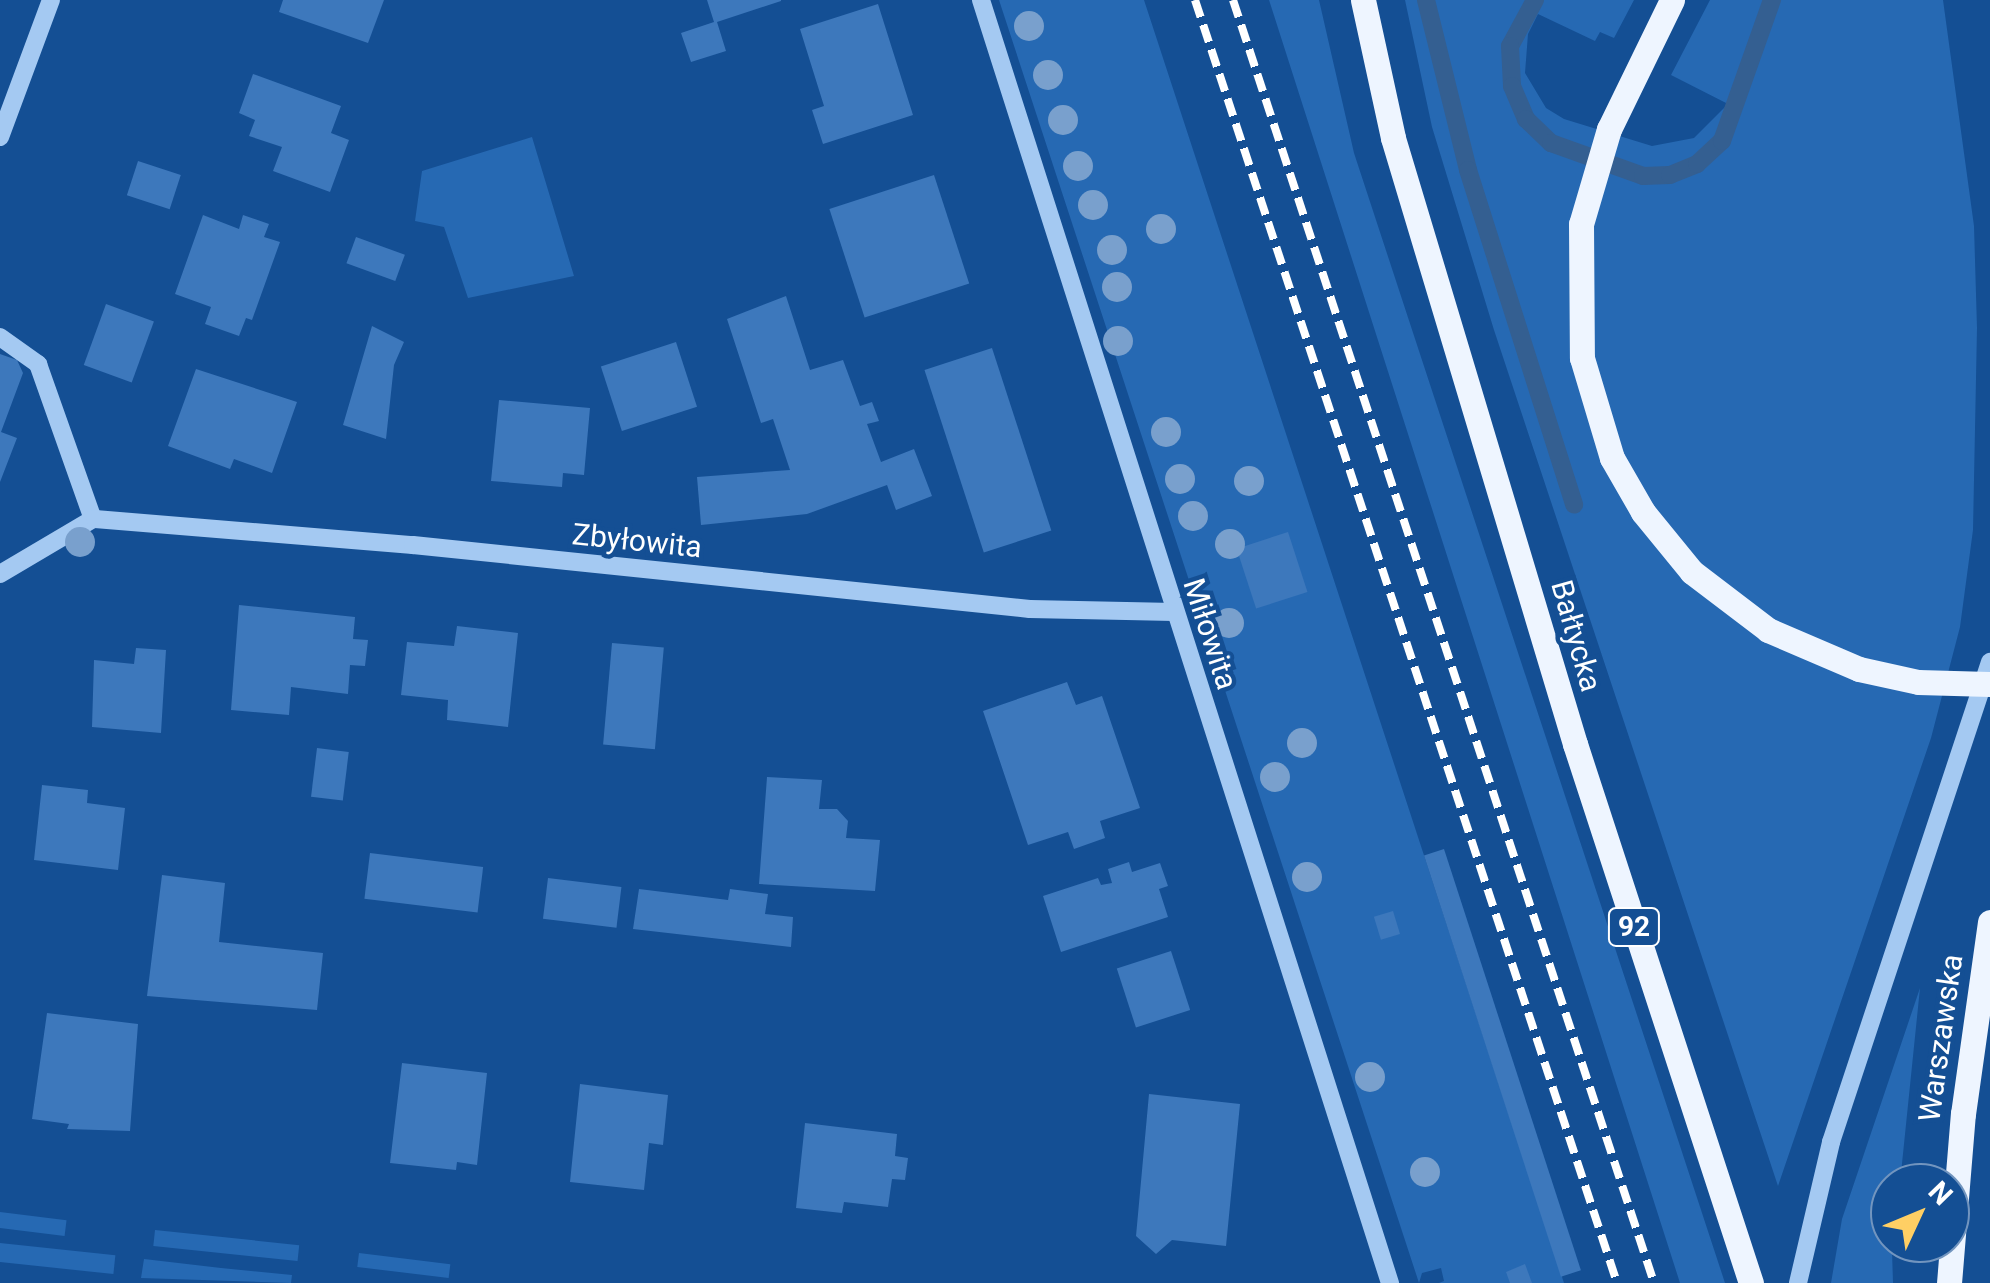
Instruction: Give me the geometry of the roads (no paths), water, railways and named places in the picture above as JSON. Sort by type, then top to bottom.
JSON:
[{"type":"main road","name":"Bałtycka","points":[[1363,0],[1393,138],[1574,744],[1751,1283]]},
{"type":"main road","points":[[1672,0],[1623,99],[1582,224],[1578,322],[1602,430],[1643,512],[1714,592],[1804,649],[1918,682],[1990,684]]},
{"type":"main road","name":"Warszawska","points":[[1949,1283],[1963,1114],[1990,922]]},
{"type":"street","points":[[0,137],[50,0]]},
{"type":"street","name":"Miłowita","points":[[981,0],[1390,1283]]},
{"type":"street","points":[[0,336],[38,364],[94,519],[0,574]]},
{"type":"street","name":"Zbyłowita","points":[[94,519],[1030,610],[1174,612]]},
{"type":"street","points":[[1798,1283],[1831,1142],[1990,662]]},
{"type":"waterway","points":[[1426,0],[1468,170],[1574,505]]},
{"type":"waterway","points":[[1535,0],[1510,46],[1512,86],[1526,119],[1551,143],[1643,176],[1670,175],[1697,164],[1722,141],[1772,0]]},
{"type":"railway","points":[[1195,0],[1617,1283]]},
{"type":"railway","points":[[1233,0],[1654,1283]]}]
